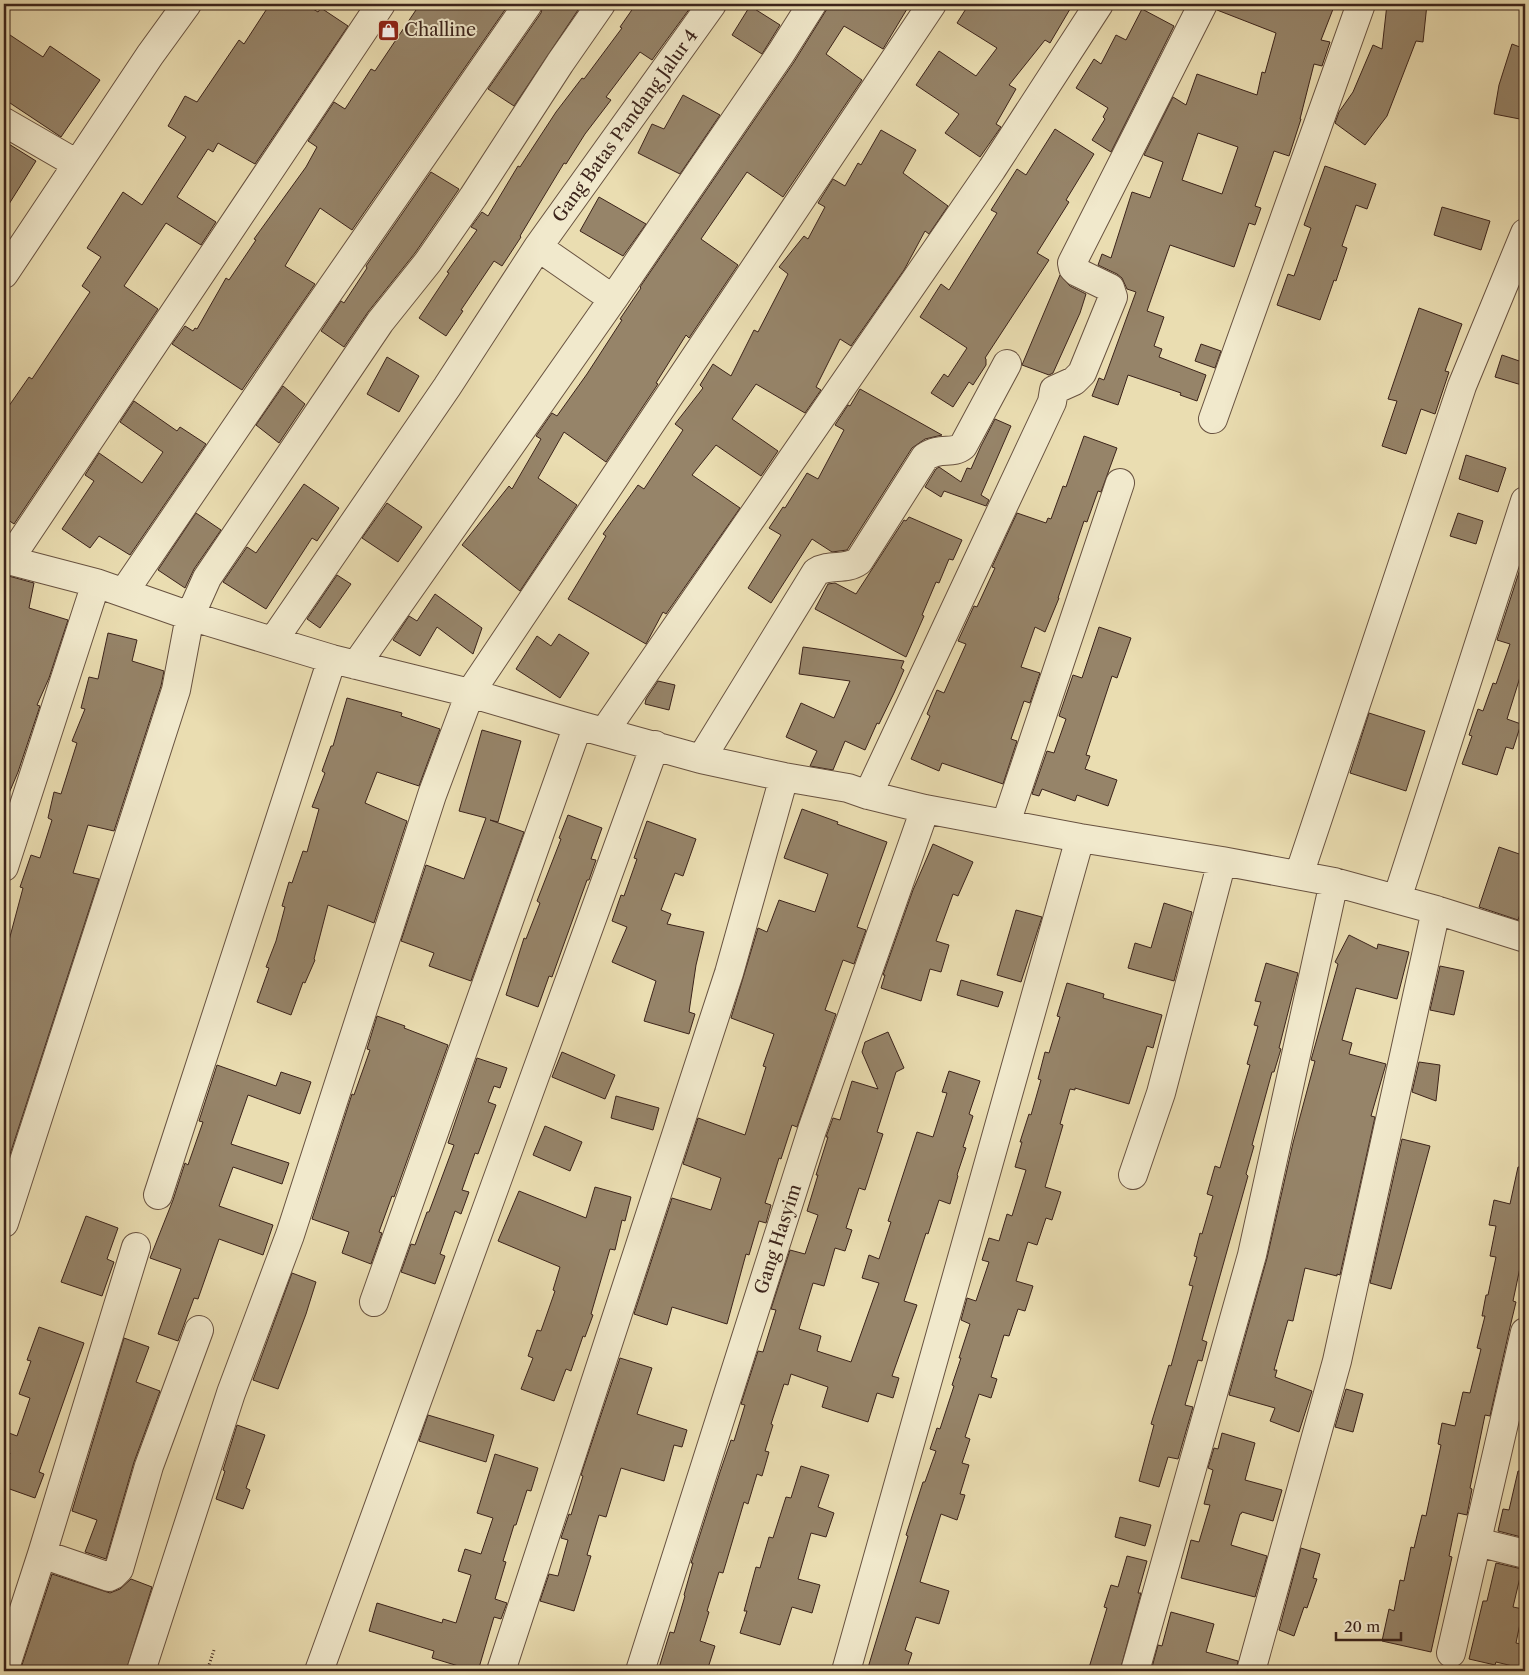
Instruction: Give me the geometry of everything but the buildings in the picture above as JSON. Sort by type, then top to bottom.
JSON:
[{"type":"street","points":[[4,274],[150,55],[187,4]]},
{"type":"street","points":[[381,4],[6,560],[96,583],[190,616],[344,662],[470,693],[701,759],[784,777],[848,788],[924,809],[1334,882],[1436,910],[1525,938]]},
{"type":"street","points":[[124,592],[308,321],[528,4]]},
{"type":"street","points":[[4,1223],[176,690],[190,616],[207,578],[380,322],[428,262],[473,197],[560,63],[601,4]]},
{"type":"street","name":"Gang Batas Pandang Jalur 4","points":[[273,641],[447,387],[538,247],[712,4]]},
{"type":"street","points":[[158,1195],[344,662],[613,299],[812,4]]},
{"type":"street","points":[[141,1671],[231,1393],[290,1235],[432,795],[470,693],[932,4]]},
{"type":"street","points":[[604,732],[992,169],[1099,4]]},
{"type":"street","points":[[868,795],[1052,402],[1054,390],[1074,381],[1082,373],[1113,297],[1110,288],[1077,272],[1073,268],[1072,263],[1202,4]]},
{"type":"street","points":[[1213,419],[1361,4]]},
{"type":"street","points":[[4,122],[77,164]]},
{"type":"street","points":[[1299,875],[1462,386],[1525,233]]},
{"type":"street","points":[[538,247],[613,299]]},
{"type":"street","points":[[701,759],[816,572],[825,567],[850,566],[859,561],[925,457],[933,451],[959,450],[964,446],[1007,364]]},
{"type":"street","points":[[1006,823],[1120,483]]},
{"type":"street","points":[[1397,899],[1525,501]]},
{"type":"street","points":[[4,867],[96,583]]},
{"type":"street","points":[[374,1302],[578,725]]},
{"type":"street","points":[[320,1671],[654,745]]},
{"type":"street","points":[[501,1671],[728,973],[784,777]]},
{"type":"street","name":"Gang Hasyim","points":[[640,1671],[812,1130],[924,809]]},
{"type":"street","points":[[846,1671],[1080,838]]},
{"type":"street","points":[[1133,1175],[1161,1093],[1222,861]]},
{"type":"street","points":[[1135,1671],[1252,1255],[1334,882]]},
{"type":"street","points":[[1251,1671],[1337,1361],[1436,910]]},
{"type":"street","points":[[4,1671],[42,1554],[136,1247]]},
{"type":"street","points":[[42,1554],[109,1577],[114,1575],[119,1569],[150,1466],[198,1330]]},
{"type":"street","points":[[1451,1653],[1525,1332]]},
{"type":"street","points":[[1477,1542],[1525,1554]]},
{"type":"path","points":[[208,1671],[214,1650]]},
{"type":"place","name":"Challine","points":[[388,30]]}]
